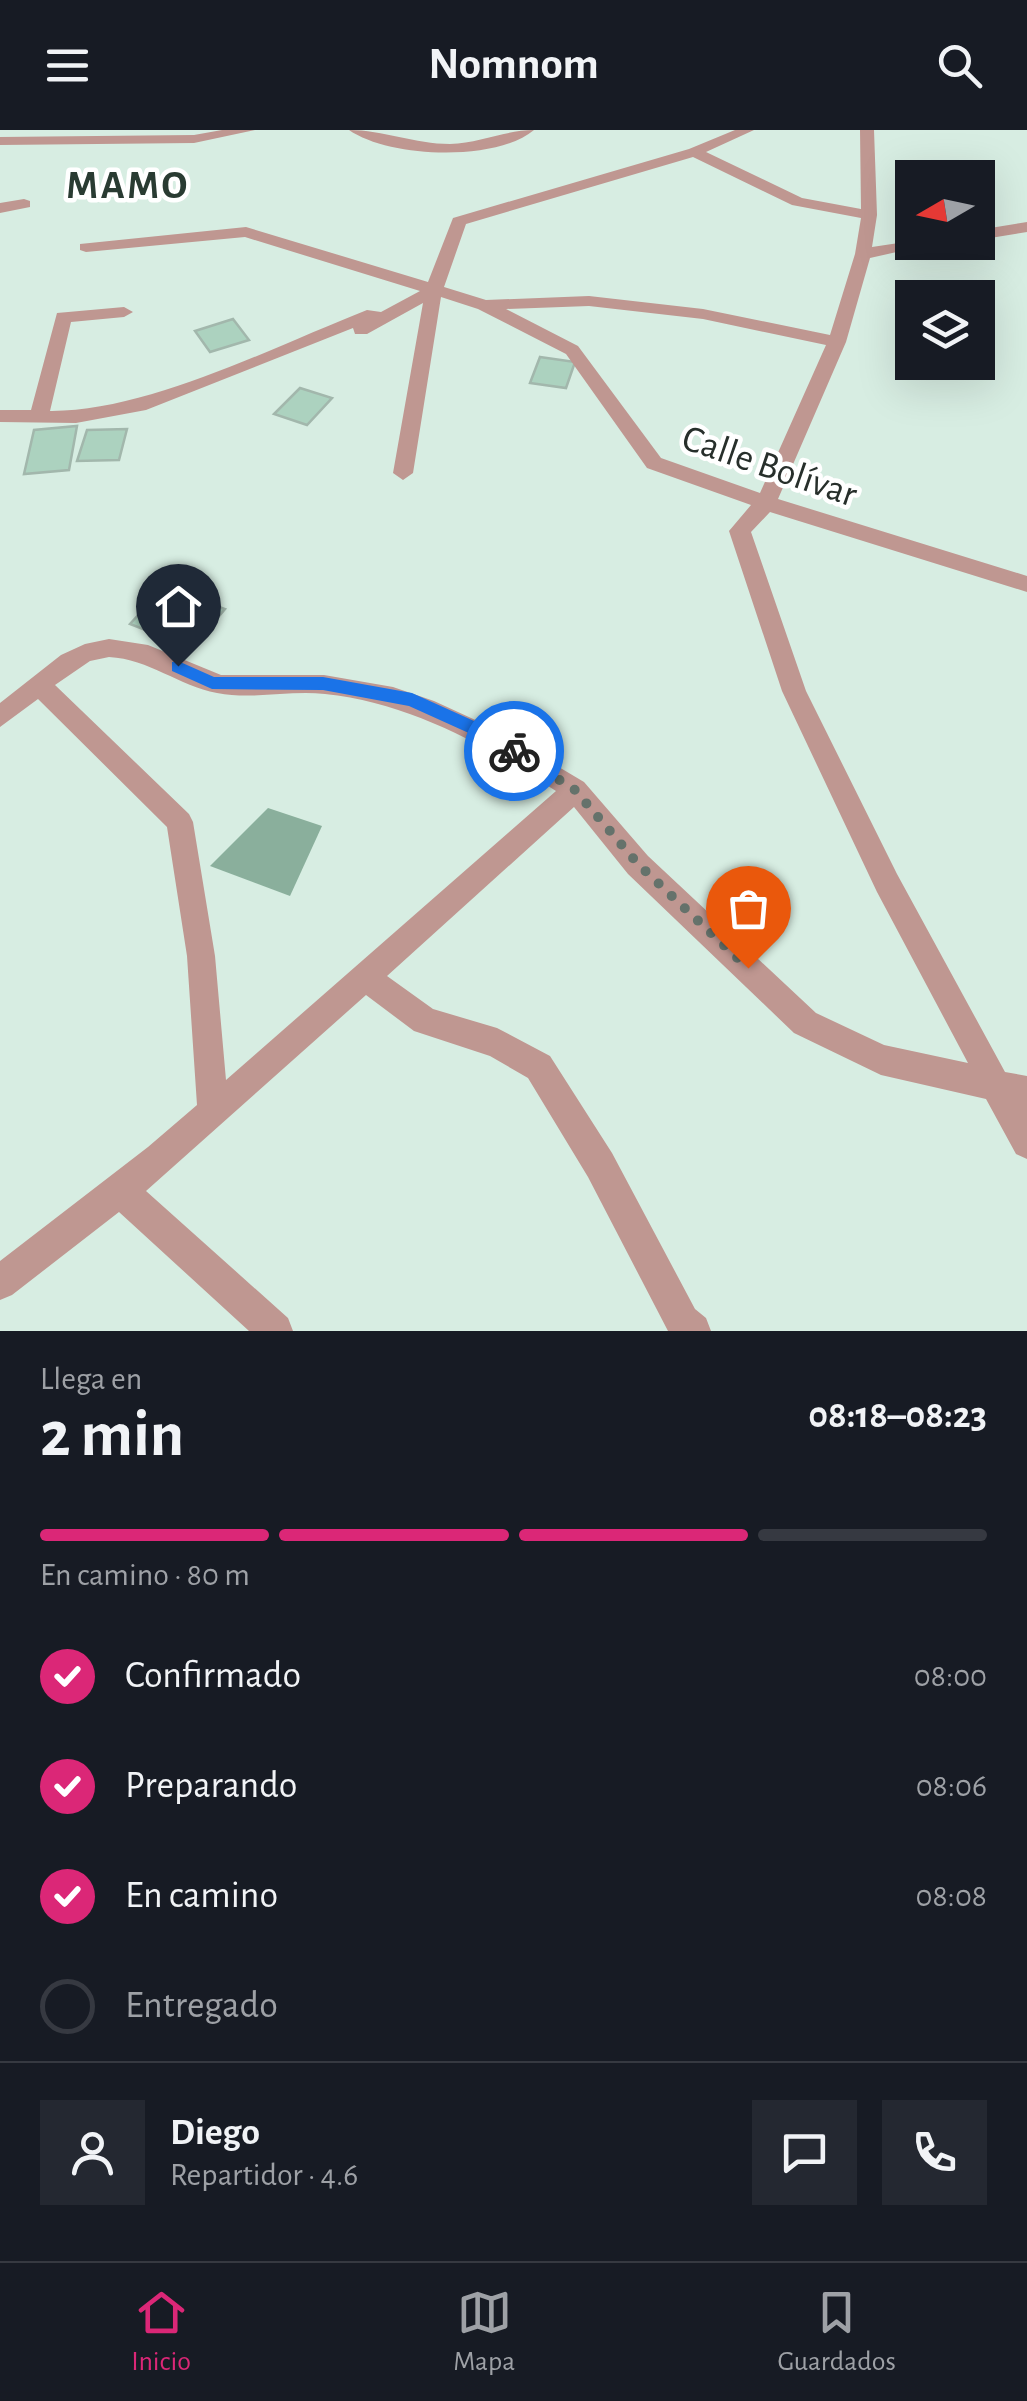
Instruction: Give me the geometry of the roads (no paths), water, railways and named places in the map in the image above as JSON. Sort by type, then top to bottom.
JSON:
[{"type":"street","points":[[0,142],[46,136],[194,139],[248,130]]},
{"type":"street","points":[[356,130],[382,140],[454,148],[504,141],[528,130]]},
{"type":"street","points":[[403,473],[434,290],[458,221],[694,152],[746,130]]},
{"type":"street","points":[[867,130],[869,214],[863,254],[837,342],[766,503],[740,531],[794,690],[888,883],[1012,1089],[1027,1143]]},
{"type":"street","points":[[694,152],[798,202],[869,214]]},
{"type":"street","points":[[0,208],[24,204]]},
{"type":"street","points":[[995,233],[1027,228]]},
{"type":"street","name":"Calle Bolívar","points":[[86,247],[246,232],[484,305],[572,350],[654,463],[766,503],[1027,584]]},
{"type":"street","points":[[863,254],[895,249]]},
{"type":"street","points":[[360,330],[434,290]]},
{"type":"street","points":[[0,416],[76,417],[139,406],[434,290]]},
{"type":"street","points":[[484,305],[608,304],[703,314],[837,342]]},
{"type":"street","points":[[39,416],[64,317],[124,312]]},
{"type":"street","points":[[0,717],[74,660],[94,650],[143,650],[212,683],[323,684],[412,700],[488,735],[575,790],[638,864],[805,1023],[881,1060],[1012,1089]]},
{"type":"street","points":[[40,686],[180,822],[201,956],[213,1112]]},
{"type":"street","points":[[0,1283],[213,1112],[575,790]]},
{"type":"street","points":[[365,978],[425,1021],[497,1043],[539,1067],[600,1165],[682,1322],[693,1331]]},
{"type":"street","points":[[120,1190],[275,1331]]},
{"type":"district","name":"MAMO","points":[[128,184]]}]
